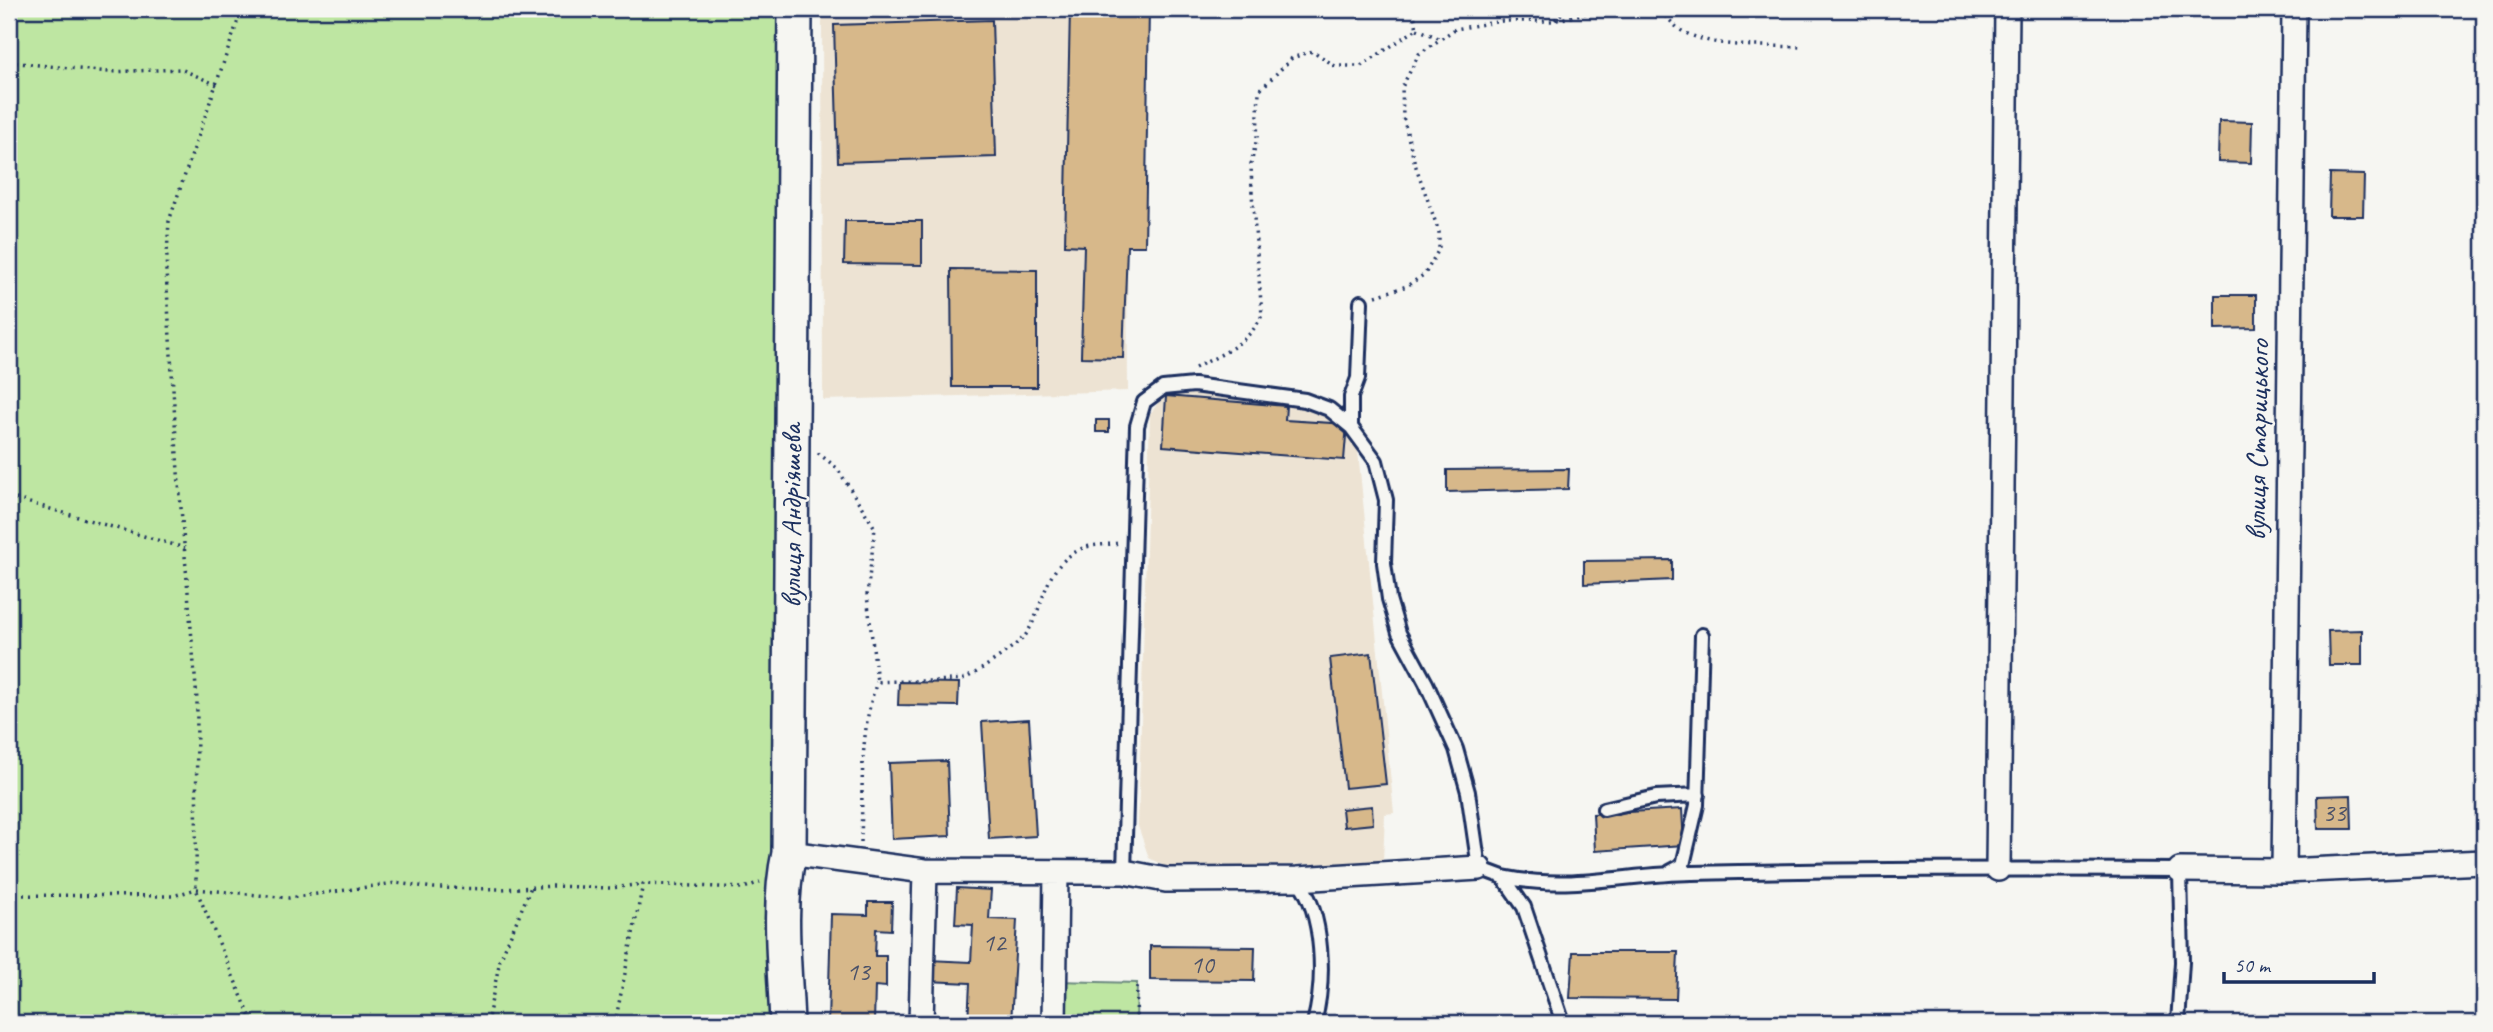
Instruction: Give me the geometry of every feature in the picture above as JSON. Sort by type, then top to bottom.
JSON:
[{"type":"street","name":"вулиця Андріяшева","points":[[787,1023],[783,914],[787,863],[794,9]]},
{"type":"street","points":[[1998,869],[2007,9]]},
{"type":"street","name":"вулиця Старицького","points":[[2284,871],[2294,9]]},
{"type":"street","points":[[2180,870],[2284,871],[2484,862]]},
{"type":"street","points":[[787,863],[860,863],[925,872],[1124,872],[1166,880],[1297,879],[1479,868]]},
{"type":"street","points":[[921,1023],[925,872]]},
{"type":"street","points":[[1054,1023],[1056,872]]},
{"type":"lane","points":[[1351,426],[1351,397],[1358,378],[1361,302]]},
{"type":"lane","points":[[1124,872],[1137,426],[1144,402],[1163,388],[1194,385],[1306,400],[1329,409],[1351,426],[1376,461],[1386,500],[1384,563],[1389,599],[1399,633],[1426,683],[1456,749],[1468,792],[1479,868],[1503,877],[1532,883],[1580,884],[1667,874],[1998,869],[2180,870],[2182,962],[2178,1023]]},
{"type":"lane","points":[[1667,874],[1684,865],[1698,795],[1703,635]]},
{"type":"lane","points":[[1604,808],[1656,797],[1698,795]]},
{"type":"lane","points":[[1503,877],[1524,906],[1563,1023]]},
{"type":"lane","points":[[1297,879],[1312,904],[1320,949],[1320,997],[1314,1023]]},
{"type":"path","points":[[242,9],[169,221],[166,271],[197,700],[196,889],[253,1023]]},
{"type":"path","points":[[1413,9],[1417,29]]},
{"type":"path","points":[[1553,21],[1566,9]]},
{"type":"path","points":[[1361,302],[1407,286],[1425,274],[1439,248],[1439,232],[1415,164],[1403,117],[1402,87],[1419,54],[1455,29],[1502,21],[1553,21],[1603,9]]},
{"type":"path","points":[[1653,9],[1662,12],[1685,34],[1712,42],[1801,47]]},
{"type":"path","points":[[1417,29],[1441,39]]},
{"type":"path","points":[[1163,388],[1235,347],[1256,329],[1262,315],[1252,183],[1259,91],[1292,58],[1313,51],[1335,66],[1361,66],[1417,29]]},
{"type":"path","points":[[9,62],[109,72],[181,69],[217,85]]},
{"type":"path","points":[[792,432],[836,468],[875,528],[867,595],[877,682],[870,700],[865,740],[860,863]]},
{"type":"path","points":[[9,497],[185,548]]},
{"type":"path","points":[[877,682],[966,678],[1023,638],[1046,584],[1066,558],[1091,545],[1119,543],[1133,531]]},
{"type":"path","points":[[9,895],[173,896],[196,889],[289,898],[396,883],[434,888],[611,888],[643,884],[744,888],[787,863]]},
{"type":"path","points":[[615,1023],[643,884]]},
{"type":"path","points":[[486,1023],[500,960],[531,887]]},
{"type":"path","points":[[1136,1023],[1137,984]]},
{"type":"shaded area","points":[[822,9],[1247,9],[1247,16],[1149,19],[1127,246],[1128,391],[823,400]]},
{"type":"shaded area","points":[[1166,392],[1285,400],[1340,420],[1358,451],[1394,813],[1385,814],[1383,861],[1172,870],[1149,858],[1138,826],[1150,414]]},
{"type":"green space","points":[[9,9],[793,9],[788,1023],[9,1023]]},
{"type":"green space","points":[[1056,981],[1137,983],[1136,1023],[1054,1023]]},
{"type":"building","points":[[1070,9],[1149,9],[1145,246],[1127,246],[1123,358],[1081,357],[1084,246],[1065,245]]},
{"type":"building","points":[[992,20],[996,157],[838,162],[834,25]]},
{"type":"building","points":[[2219,121],[2252,122],[2251,163],[2218,162]]},
{"type":"building","points":[[2330,174],[2364,175],[2363,216],[2329,216]]},
{"type":"building","points":[[845,221],[922,221],[922,265],[844,264]]},
{"type":"building","points":[[951,269],[1037,270],[1037,387],[952,387]]},
{"type":"building","points":[[2215,295],[2256,295],[2256,328],[2215,329]]},
{"type":"building","points":[[1166,396],[1286,406],[1285,420],[1347,424],[1344,460],[1163,446]]},
{"type":"building","points":[[1096,420],[1109,420],[1109,432],[1096,432]]},
{"type":"building","points":[[1569,469],[1568,489],[1447,492],[1447,470]]},
{"type":"building","points":[[1672,560],[1672,580],[1584,584],[1584,561]]},
{"type":"building","points":[[2362,630],[2362,665],[2329,665],[2328,631]]},
{"type":"building","points":[[1371,653],[1386,784],[1345,788],[1330,658]]},
{"type":"building","points":[[899,682],[959,683],[958,706],[898,705]]},
{"type":"building","points":[[1029,719],[1036,836],[989,839],[982,722]]},
{"type":"building","points":[[947,761],[950,836],[892,839],[889,763]]},
{"type":"building","points":[[2351,795],[2352,829],[2318,829],[2317,796]]},
{"type":"building","points":[[1372,806],[1373,824],[1344,827],[1342,809]]},
{"type":"building","points":[[1682,809],[1684,845],[1595,851],[1593,814]]},
{"type":"building","points":[[957,888],[991,890],[989,919],[1017,920],[1011,1023],[968,1023],[970,983],[928,981],[929,960],[971,962],[973,925],[955,924]]},
{"type":"building","points":[[868,902],[892,902],[891,930],[876,929],[875,956],[886,956],[886,987],[875,986],[874,1023],[828,1023],[831,914],[868,915]]},
{"type":"building","points":[[1150,946],[1255,947],[1254,981],[1150,980]]},
{"type":"building","points":[[1573,952],[1678,952],[1676,999],[1570,998]]}]
